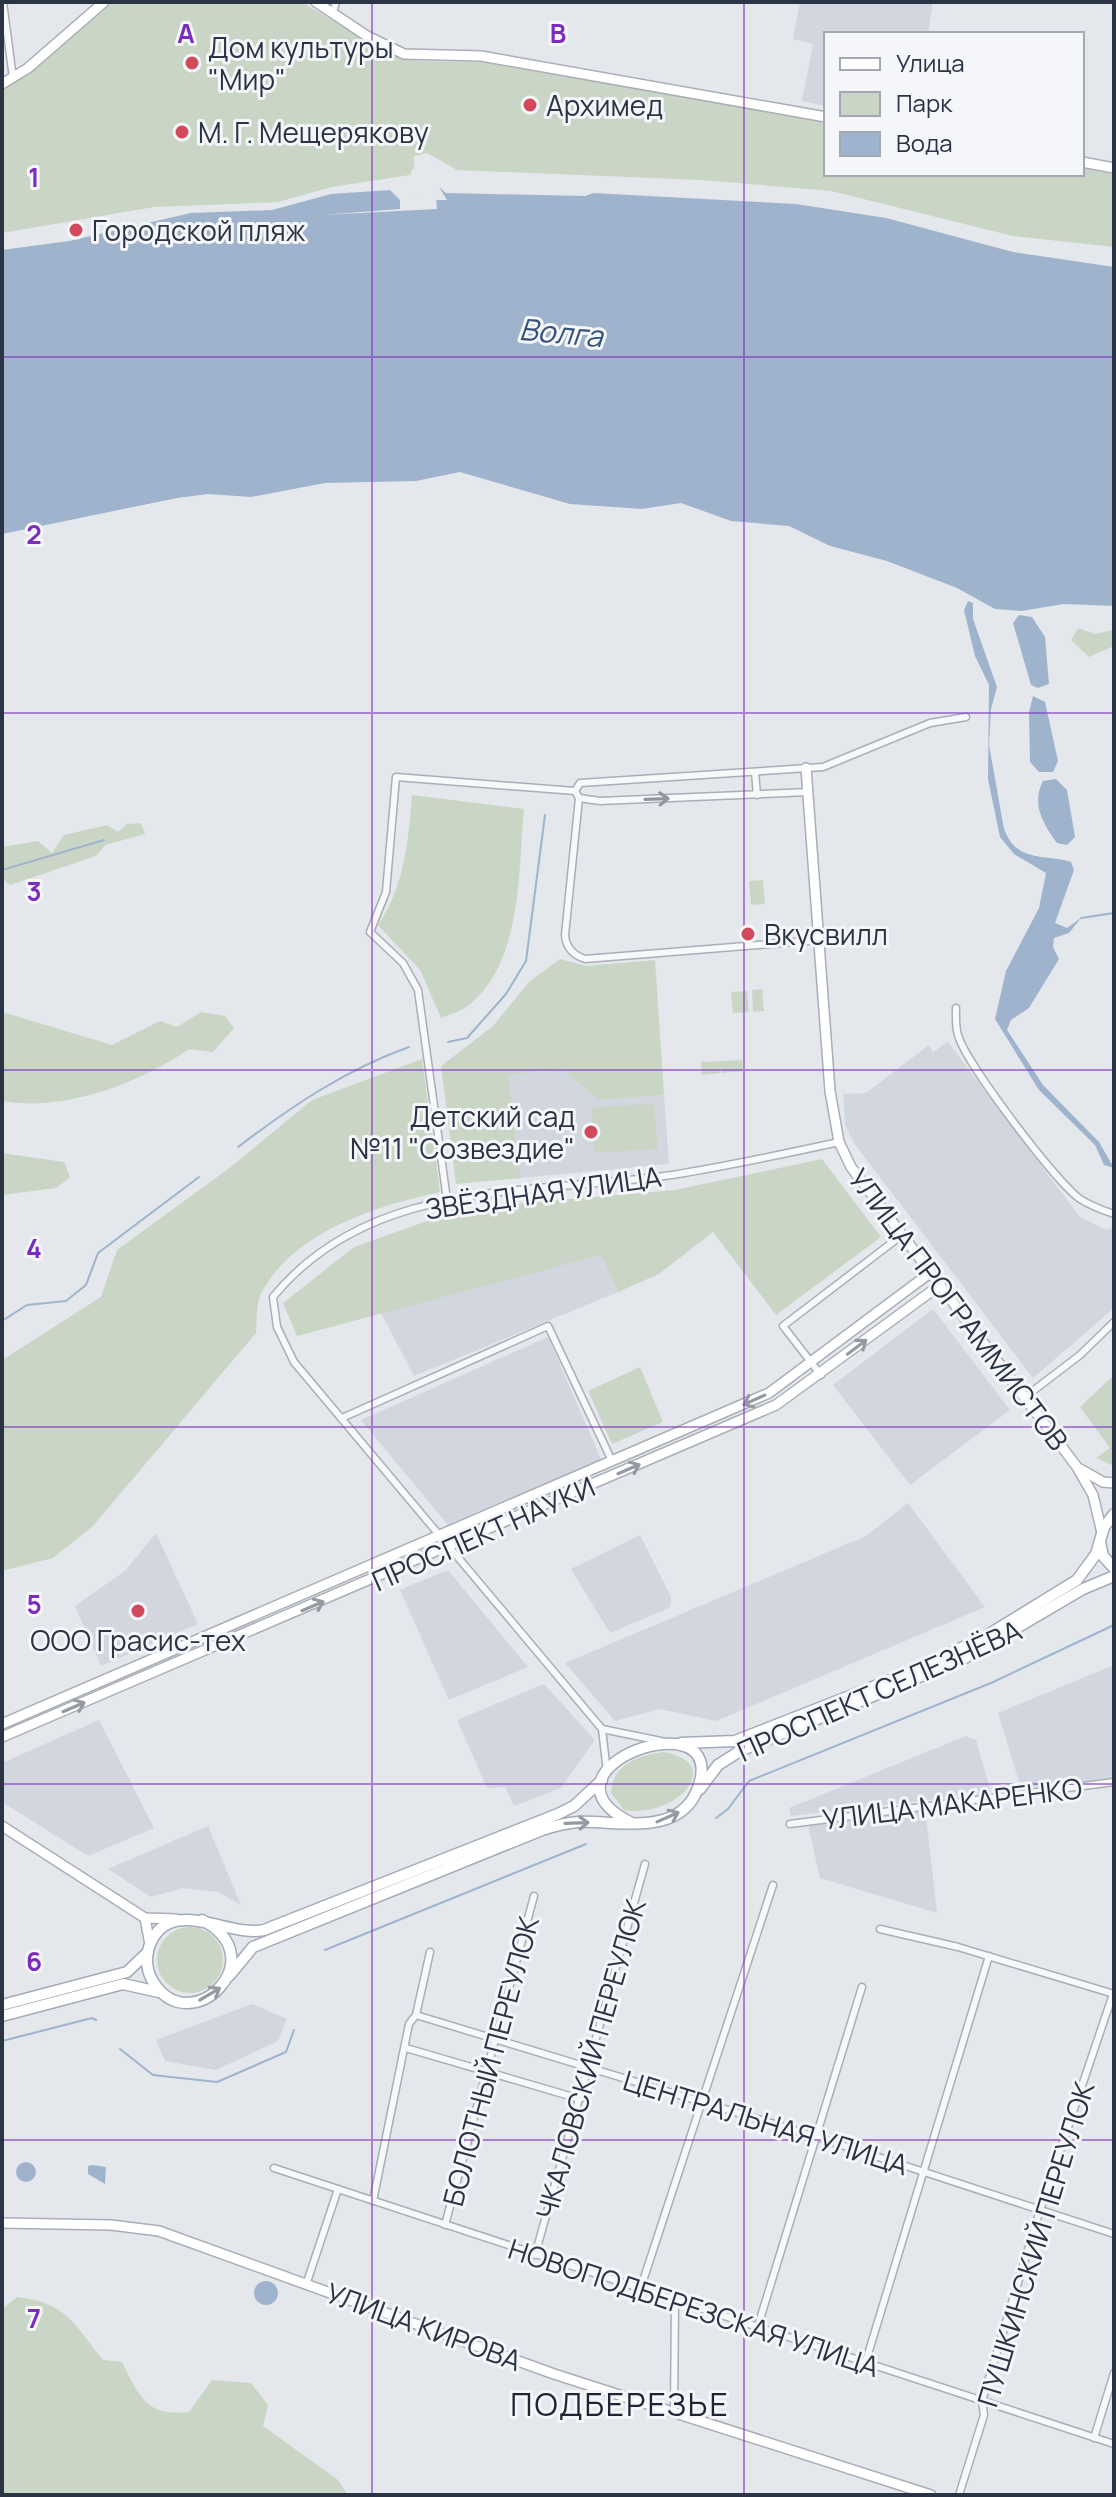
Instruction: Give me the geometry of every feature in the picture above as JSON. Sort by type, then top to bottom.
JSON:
[{"type":"main road","name":"ПРОСПЕКТ СЕЛЕЗНЁВА","points":[[675,1743],[735,1741],[961,1649],[1020,1617],[1077,1580],[1086,1570],[1114,1514]]},
{"type":"main road","points":[[1101,1536],[1103,1556],[1114,1568]]},
{"type":"main road","name":"ПРОСПЕКТ СЕЛЕЗНЁВА","points":[[696,1793],[718,1765],[740,1751],[965,1658],[1083,1589],[1114,1576]]},
{"type":"main road","points":[[2,2005],[127,1972],[149,1949],[164,1926],[186,1918],[248,1934],[264,1930],[558,1814],[590,1794],[631,1751],[662,1741],[675,1743],[689,1750],[700,1766],[696,1793],[669,1818],[632,1823],[580,1822],[542,1830],[253,1947],[215,1994],[203,2001],[189,2003],[163,1993],[123,1984],[2,2016]]},
{"type":"main road","points":[[605,1775],[604,1798],[609,1809],[632,1823]]},
{"type":"main road","points":[[202,1920],[215,1927],[230,1949],[229,1976]]},
{"type":"main road","points":[[149,1949],[150,1975],[163,1993]]},
{"type":"street","points":[[3,2],[13,79]]},
{"type":"street","points":[[2,84],[13,79],[104,2]]},
{"type":"street","points":[[316,2],[335,7],[374,41],[404,54],[481,56],[824,117]]},
{"type":"street","points":[[1084,162],[1114,168]]},
{"type":"street","points":[[819,940],[585,959],[577,956],[565,942],[565,935],[580,783],[823,767],[930,723],[966,717]]},
{"type":"street","name":"УЛИЦА ПРОГРАММИСТОВ","points":[[806,768],[830,1091],[839,1142],[851,1167],[1077,1467],[1093,1495],[1101,1536]]},
{"type":"street","points":[[755,772],[757,795]]},
{"type":"street","points":[[447,1200],[418,990],[403,963],[370,932],[386,892],[396,777],[577,795],[600,801],[809,792]]},
{"type":"street","points":[[956,1008],[957,1032],[968,1056],[1019,1126],[1072,1193],[1092,1206],[1114,1214]]},
{"type":"street","name":"ЗВЁЗДНАЯ УЛИЦА","points":[[342,1418],[294,1362],[277,1327],[273,1297],[295,1270],[333,1242],[385,1217],[447,1200],[671,1175],[839,1142]]},
{"type":"street","points":[[821,1375],[783,1326],[902,1235]]},
{"type":"street","name":"ПРОСПЕКТ НАУКИ","points":[[2,1724],[769,1393],[930,1273]]},
{"type":"street","name":"ПРОСПЕКТ НАУКИ","points":[[2,1737],[776,1405],[940,1285]]},
{"type":"street","points":[[1025,1397],[1080,1355],[1114,1322]]},
{"type":"street","points":[[605,1775],[602,1729],[342,1418],[548,1326],[612,1461]]},
{"type":"street","name":"УЛИЦА ПРОГРАММИСТОВ","points":[[1077,1467],[1103,1482],[1114,1483]]},
{"type":"street","points":[[602,1729],[662,1741]]},
{"type":"street","name":"УЛИЦА МАКАРЕНКО","points":[[790,1824],[1114,1782]]},
{"type":"street","points":[[2,1826],[145,1918],[186,1918]]},
{"type":"street","name":"ЧКАЛОВСКИЙ ПЕРЕУЛОК","points":[[535,2255],[645,1864]]},
{"type":"street","points":[[640,2290],[773,1885]]},
{"type":"street","name":"БОЛОТНЫЙ ПЕРЕУЛОК","points":[[445,2225],[534,1896]]},
{"type":"street","points":[[145,1918],[149,1949]]},
{"type":"street","points":[[880,1929],[989,1956],[1114,1994]]},
{"type":"street","points":[[373,2201],[409,2024],[416,2015],[430,1952]]},
{"type":"street","points":[[865,2364],[989,1956]]},
{"type":"street","points":[[757,2329],[862,1987]]},
{"type":"street","name":"ПУШКИНСКИЙ ПЕРЕУЛОК","points":[[959,2495],[984,2415],[982,2401],[1040,2210],[1114,1994]]},
{"type":"street","name":"ЦЕНТРАЛЬНАЯ УЛИЦА","points":[[416,2015],[817,2137],[1114,2234]]},
{"type":"street","points":[[406,2048],[580,2099]]},
{"type":"street","name":"НОВОПОДБЕРЕЗСКАЯ УЛИЦА","points":[[274,2168],[1114,2444]]},
{"type":"street","points":[[307,2282],[338,2189]]},
{"type":"street","name":"УЛИЦА КИРОВА","points":[[2,2223],[111,2225],[159,2231],[307,2282],[503,2356],[931,2495]]},
{"type":"street","points":[[674,2412],[675,2302]]},
{"type":"street","points":[[1094,2438],[1114,2373]]},
{"type":"shaded area","points":[[800,2],[933,2],[928,32],[824,32],[824,106],[802,101],[813,44],[793,39]]},
{"type":"shaded area","points":[[948,1042],[1080,1217],[1107,1230],[1114,1227],[1114,1308],[1033,1378],[854,1143],[845,1125],[843,1094],[866,1093],[929,1045],[933,1052]]},
{"type":"shaded area","name":"Детский сад №11 \"Созвездие\"","points":[[563,1069],[598,1100],[664,1095],[669,1164],[521,1178],[508,1075]]},
{"type":"shaded area","points":[[601,1255],[618,1292],[414,1376],[380,1311]]},
{"type":"shaded area","points":[[933,1309],[1010,1410],[910,1485],[833,1385]]},
{"type":"shaded area","points":[[548,1337],[601,1459],[448,1525],[361,1420]]},
{"type":"shaded area","points":[[908,1503],[985,1607],[716,1721],[660,1709],[615,1721],[565,1663],[866,1536]]},
{"type":"shaded area","name":"ООО Грасис-тех","points":[[156,1533],[198,1624],[101,1666],[75,1606],[125,1571]]},
{"type":"shaded area","points":[[640,1535],[671,1597],[671,1604],[669,1608],[610,1633],[571,1569]]},
{"type":"shaded area","points":[[448,1570],[528,1667],[449,1700],[400,1590]]},
{"type":"shaded area","points":[[1114,1665],[1114,1778],[1021,1788],[998,1713]]},
{"type":"shaded area","points":[[544,1684],[595,1740],[561,1788],[514,1806],[505,1787],[487,1788],[457,1720]]},
{"type":"shaded area","points":[[99,1720],[154,1828],[88,1856],[2,1802],[2,1763]]},
{"type":"shaded area","points":[[966,1736],[976,1740],[991,1793],[791,1816],[789,1808]]},
{"type":"shaded area","points":[[925,1808],[937,1913],[820,1878],[808,1825]]},
{"type":"shaded area","points":[[208,1826],[241,1905],[218,1892],[183,1888],[151,1897],[108,1869]]},
{"type":"shaded area","points":[[252,2004],[287,2019],[278,2041],[216,2070],[165,2061],[156,2040]]},
{"type":"green space","points":[[113,2],[301,2],[390,53],[417,61],[482,62],[824,122],[824,176],[1084,176],[1084,168],[1114,174],[1114,247],[1013,236],[831,191],[701,180],[457,170],[427,153],[414,156],[410,175],[332,187],[278,202],[154,207],[2,233],[2,92]]},
{"type":"green space","points":[[1078,628],[1095,634],[1114,630],[1114,646],[1089,657],[1071,640]]},
{"type":"green space","points":[[412,795],[524,809],[514,914],[500,965],[487,986],[469,1005],[441,1018],[420,970],[378,925],[400,879]]},
{"type":"green space","points":[[141,823],[145,834],[105,845],[96,856],[10,885],[2,878],[2,847],[38,841],[52,853],[64,835],[107,825],[118,832],[127,824]]},
{"type":"green space","points":[[763,880],[765,904],[751,905],[749,881]]},
{"type":"green space","points":[[560,959],[586,966],[655,960],[664,1095],[598,1100],[563,1069],[508,1075],[521,1178],[456,1184],[441,1066],[493,1026],[529,982]]},
{"type":"green space","points":[[762,989],[764,1011],[753,1012],[752,990]]},
{"type":"green space","points":[[747,991],[749,1012],[733,1013],[731,992]]},
{"type":"green space","points":[[2,1012],[112,1045],[160,1021],[177,1027],[201,1012],[225,1016],[234,1028],[213,1052],[189,1049],[124,1084],[75,1099],[26,1103],[2,1101]]},
{"type":"green space","points":[[422,1059],[440,1192],[363,1214],[338,1225],[292,1255],[274,1274],[260,1296],[256,1333],[93,1526],[53,1558],[2,1571],[2,1360],[101,1297],[117,1250],[232,1166],[312,1100]]},
{"type":"green space","points":[[742,1060],[743,1071],[722,1073],[720,1068],[720,1073],[702,1075],[701,1062]]},
{"type":"green space","points":[[654,1103],[658,1149],[594,1153],[591,1108]]},
{"type":"green space","points":[[2,1153],[64,1162],[70,1177],[56,1188],[2,1195]]},
{"type":"green space","points":[[822,1159],[881,1237],[776,1315],[713,1232],[659,1274],[618,1292],[601,1255],[297,1336],[283,1303],[354,1247],[430,1220],[513,1204],[675,1190]]},
{"type":"green space","points":[[640,1367],[663,1422],[612,1444],[588,1391]]},
{"type":"green space","points":[[1114,1375],[1114,1466],[1096,1458],[1110,1448],[1080,1407]]},
{"type":"green space","points":[[664,1752],[682,1758],[692,1767],[692,1778],[687,1789],[661,1806],[643,1811],[624,1810],[611,1793],[616,1775],[637,1759]]},
{"type":"green space","points":[[183,1927],[197,1927],[209,1932],[218,1941],[223,1960],[221,1973],[214,1984],[197,1993],[183,1993],[171,1988],[162,1979],[157,1967],[157,1953],[162,1941],[171,1932]]},
{"type":"green space","points":[[17,2297],[47,2304],[68,2317],[103,2360],[122,2362],[139,2394],[153,2407],[163,2411],[189,2412],[212,2380],[251,2383],[268,2405],[263,2426],[338,2480],[348,2495],[2,2495],[2,2309]]},
{"type":"water","name":"Волга","points":[[439,187],[446,193],[585,196],[593,193],[796,204],[886,218],[1013,252],[1114,267],[1114,606],[1064,604],[1021,611],[995,609],[957,588],[887,561],[830,546],[789,526],[731,521],[681,503],[642,509],[570,504],[460,472],[416,481],[325,483],[251,497],[208,494],[177,498],[2,534],[2,250],[69,241],[191,213],[272,210],[331,194],[390,190],[400,200],[447,200]]},
{"type":"water","points":[[968,601],[973,603],[973,619],[997,687],[991,709],[989,745],[1004,829],[1009,840],[1024,852],[1071,862],[1074,870],[1055,923],[1067,928],[1081,918],[1069,933],[1054,938],[1053,947],[1059,959],[1029,1008],[1011,1020],[1007,1030],[1043,1085],[1099,1142],[1114,1168],[1104,1165],[1095,1145],[1039,1090],[995,1019],[1006,971],[1039,908],[1046,873],[1014,854],[1000,837],[988,779],[989,685],[975,656],[964,610]]},
{"type":"water","points":[[1019,615],[1032,617],[1045,637],[1049,684],[1038,688],[1031,685],[1013,623]]},
{"type":"water","points":[[1033,696],[1045,702],[1058,761],[1053,772],[1039,772],[1030,762],[1029,712]]},
{"type":"water","points":[[1056,779],[1067,790],[1075,837],[1067,845],[1057,843],[1043,821],[1038,806],[1043,781]]},
{"type":"water","points":[[26,2162],[33,2165],[36,2172],[33,2179],[26,2182],[19,2179],[16,2172],[19,2165]]},
{"type":"water","points":[[88,2166],[106,2167],[105,2184],[88,2174]]},
{"type":"water","points":[[266,2281],[274,2285],[278,2293],[274,2301],[266,2305],[258,2301],[254,2293],[258,2285]]},
{"type":"pier","points":[[436,197],[437,209],[321,215],[400,209],[400,200]]},
{"type":"waterway","points":[[448,1042],[467,1038],[506,994],[526,961],[545,815]]},
{"type":"waterway","points":[[2,870],[104,840]]},
{"type":"waterway","points":[[1081,918],[1114,913]]},
{"type":"waterway","points":[[238,1147],[320,1090],[409,1047]]},
{"type":"waterway","points":[[2,1321],[27,1305],[66,1301],[86,1285],[98,1253],[199,1177]]},
{"type":"waterway","points":[[716,1818],[728,1809],[749,1781],[991,1683],[1114,1625]]},
{"type":"waterway","points":[[325,1950],[586,1844]]},
{"type":"waterway","points":[[2,2041],[92,2018],[96,2020]]},
{"type":"waterway","points":[[120,2049],[153,2075],[217,2082],[286,2052],[294,2030]]},
{"type":"place","name":"Дом культуры \"Мир\"","points":[[192,63]]},
{"type":"place","name":"Архимед","points":[[530,105]]},
{"type":"place","name":"М. Г. Мещерякову","points":[[182,132]]},
{"type":"place","name":"Городской пляж","points":[[76,230]]},
{"type":"place","name":"Вкусвилл","points":[[748,934]]},
{"type":"place","name":"Детский сад №11 \"Созвездие\"","points":[[591,1132]]},
{"type":"place","name":"ООО Грасис-тех","points":[[138,1611]]},
{"type":"district","name":"ПОДБЕРЕЗЬЕ","points":[[620,2404]]}]
